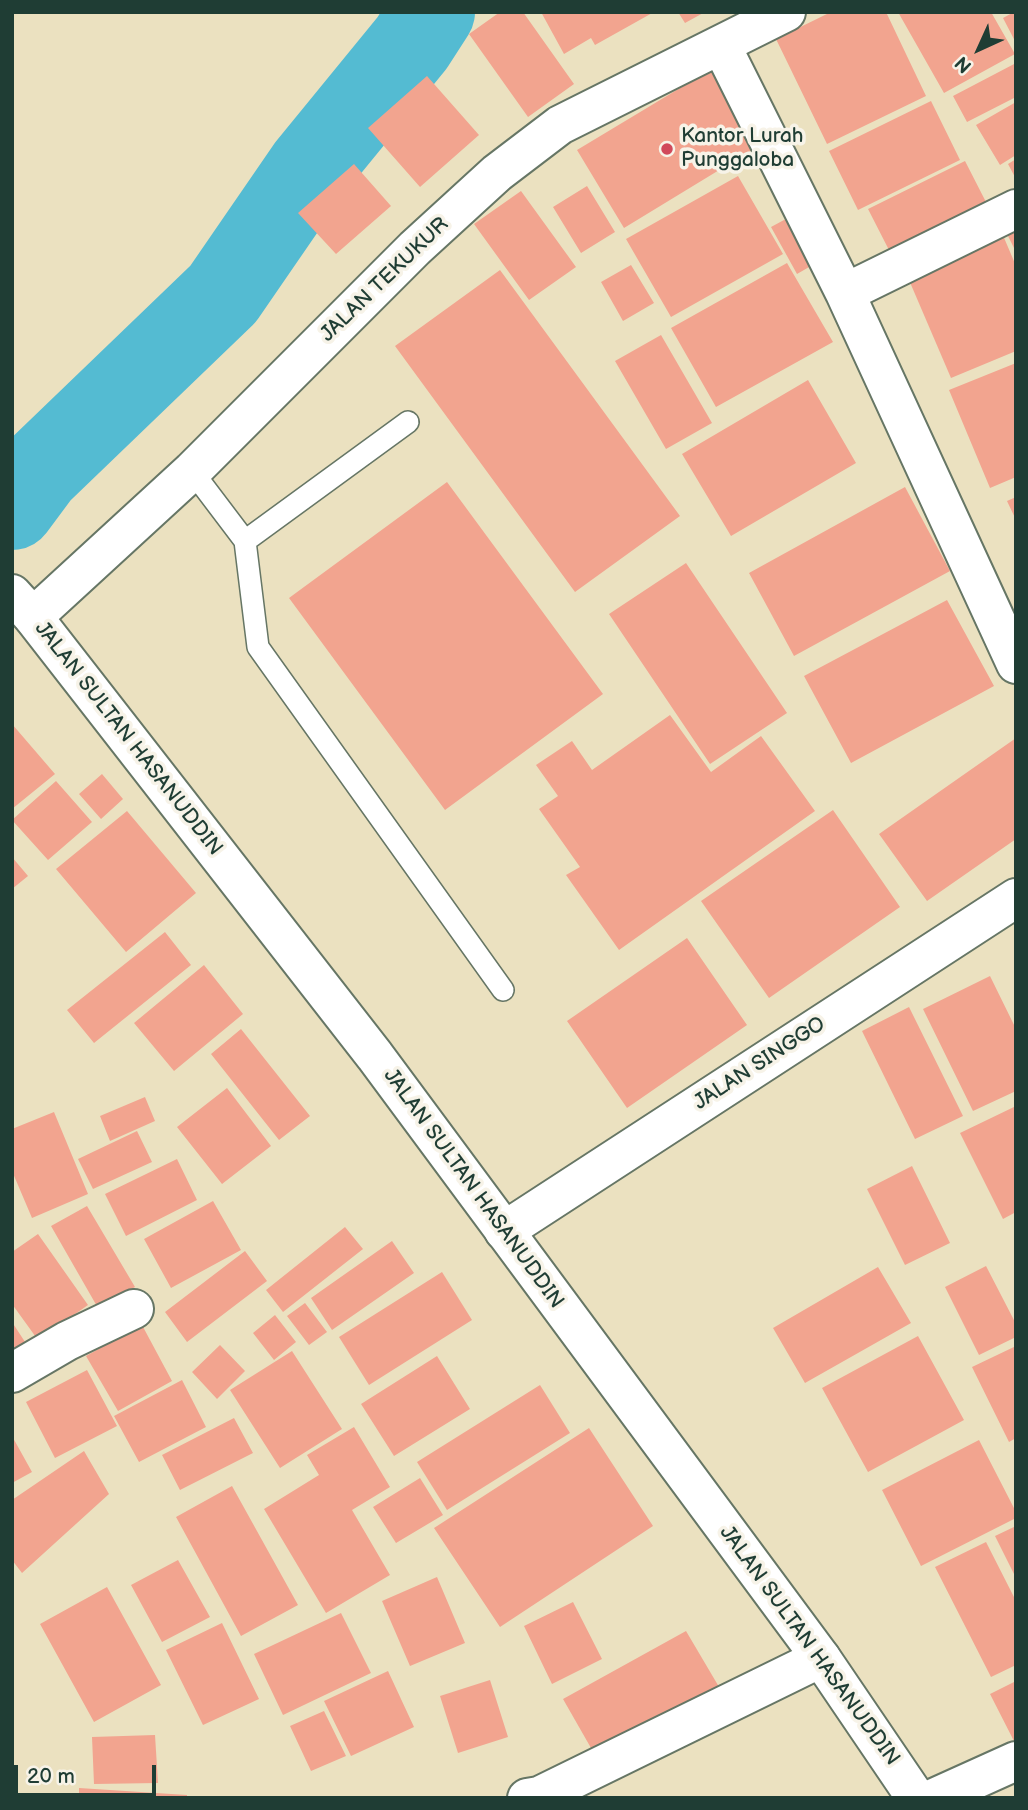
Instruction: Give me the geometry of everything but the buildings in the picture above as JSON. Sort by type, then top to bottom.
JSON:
[{"type":"main road","name":"JALAN TEKUKUR","points":[[19,603],[192,471],[415,248],[497,173],[560,125],[786,12]]},
{"type":"main road","points":[[721,45],[845,293],[1016,664]]},
{"type":"main road","points":[[845,293],[1016,209]]},
{"type":"main road","name":"JALAN SULTAN HASANUDDIN","points":[[19,603],[375,1056],[821,1658],[916,1798]]},
{"type":"main road","name":"JALAN SINGGO","points":[[504,1231],[1016,898]]},
{"type":"main road","points":[[12,1373],[67,1341],[134,1309]]},
{"type":"main road","points":[[527,1798],[539,1796],[821,1658]]},
{"type":"main road","points":[[934,1798],[1016,1761]]},
{"type":"lane","points":[[245,541],[408,422]]},
{"type":"lane","points":[[192,471],[245,541],[258,647],[503,990]]},
{"type":"waterway","points":[[12,507],[38,472],[223,294],[309,169],[412,43],[432,12]]},
{"type":"place","name":"Kantor Lurah Punggaloba","points":[[667,149]]}]
